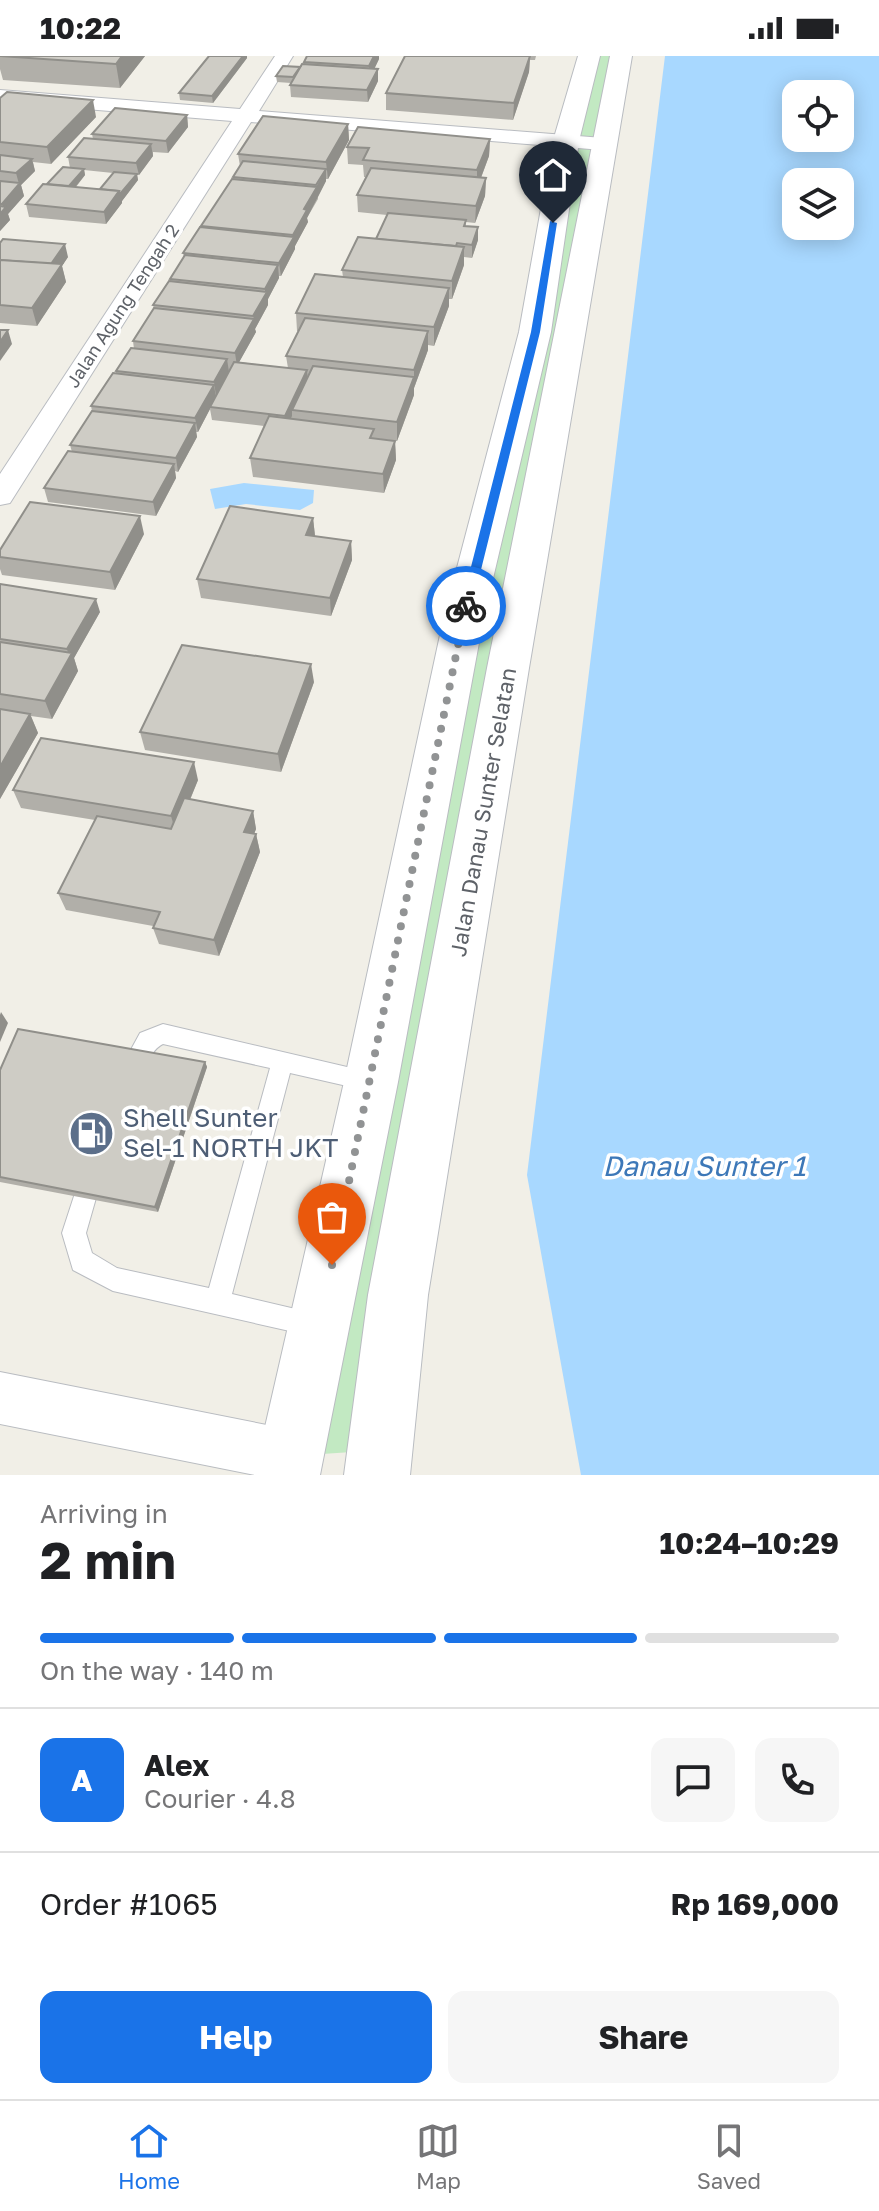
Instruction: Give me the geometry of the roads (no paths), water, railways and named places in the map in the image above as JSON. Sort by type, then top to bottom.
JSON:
[{"type":"street","name":"Jalan Agung Tengah 2","points":[[0,496],[284,56]]},
{"type":"street","name":"Jalan Danau Sunter Selatan","points":[[377,1475],[398,1295],[584,143],[589,56]]},
{"type":"street","name":"Jalan Danau Sunter Selatan","points":[[290,1465],[371,1082],[463,621],[584,143],[621,56]]},
{"type":"street","points":[[1,98],[584,143]]},
{"type":"street","points":[[0,1398],[290,1465]]},
{"type":"lane","points":[[139,1055],[148,1040],[163,1034],[371,1082]]},
{"type":"lane","points":[[217,1303],[282,1063]]},
{"type":"lane","points":[[84,1198],[74,1233],[82,1261],[113,1279],[318,1326]]},
{"type":"water","name":"Danau Sunter 1","points":[[665,56],[879,56],[879,1475],[581,1475],[527,1175]]},
{"type":"water","points":[[244,483],[314,490],[313,503],[300,510],[246,504],[215,509],[210,489]]},
{"type":"place","name":"Shell Sunter Sel-1 NORTH JKT","points":[[92,1133]]}]
